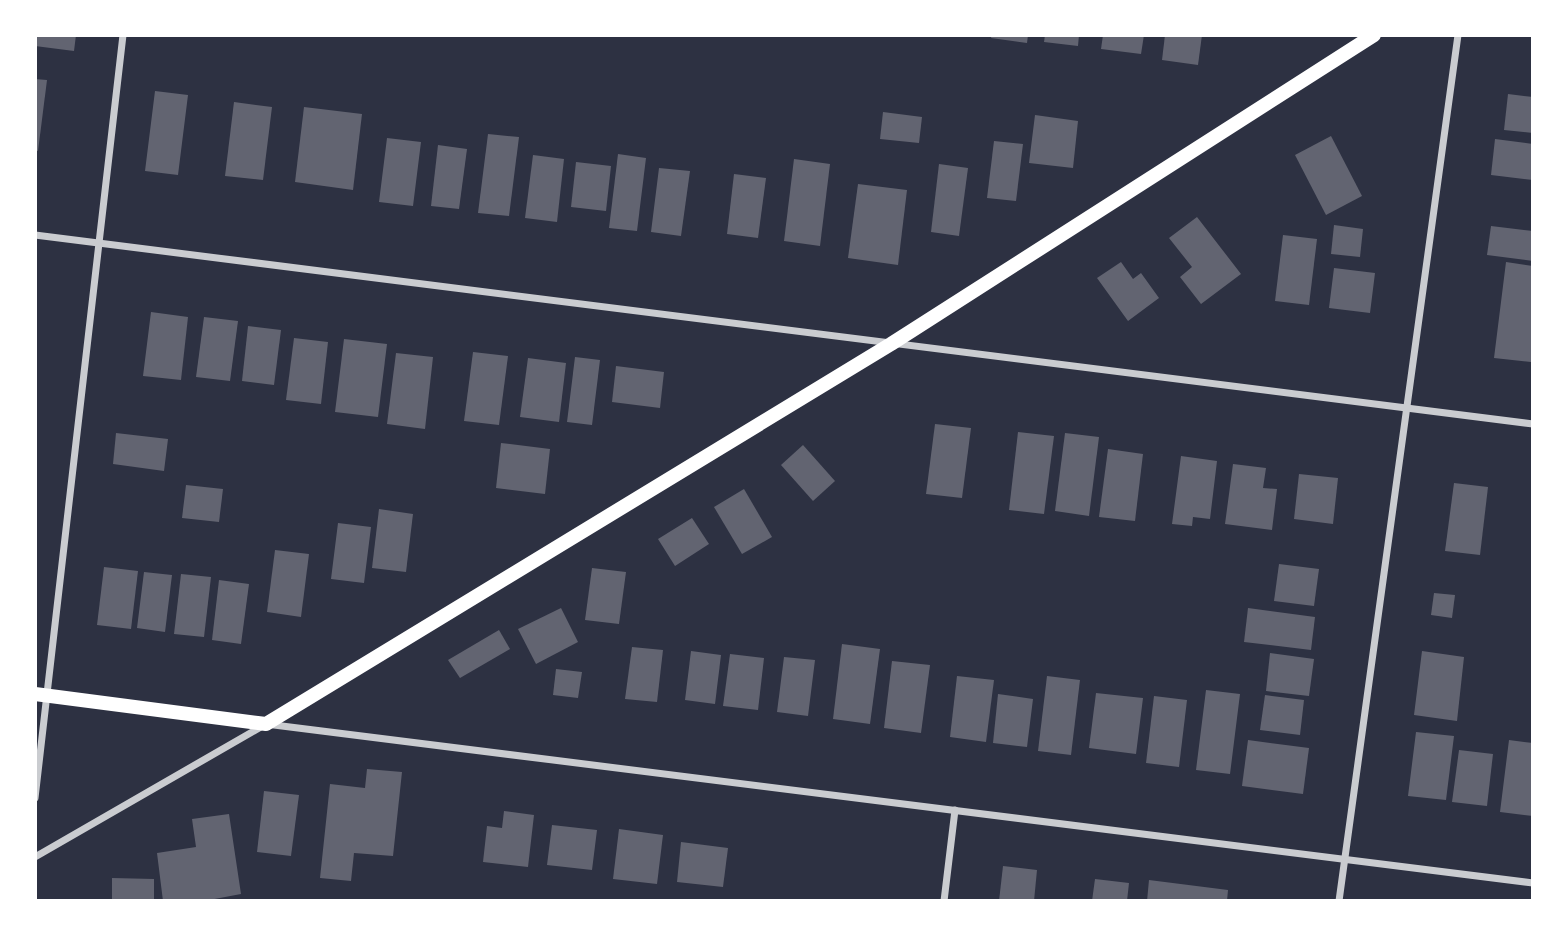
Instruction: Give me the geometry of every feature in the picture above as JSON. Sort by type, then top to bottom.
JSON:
[{"type":"main road","points":[[40,694],[266,724],[891,344],[1374,35]]},
{"type":"street","points":[[35,798],[40,694],[100,243],[123,35]]},
{"type":"street","points":[[1339,901],[1458,35]]},
{"type":"street","points":[[35,235],[1533,424]]},
{"type":"street","points":[[35,857],[266,724],[1533,883]]},
{"type":"street","points":[[944,901],[955,810]]},
{"type":"building","points":[[35,35],[76,35],[74,51],[35,46]]},
{"type":"building","points":[[992,35],[1028,35],[1027,43],[991,38]]},
{"type":"building","points":[[1045,35],[1079,35],[1078,46],[1044,42]]},
{"type":"building","points":[[1103,35],[1144,35],[1141,54],[1101,49]]},
{"type":"building","points":[[1165,35],[1202,35],[1198,65],[1162,60]]},
{"type":"building","points":[[35,79],[47,80],[38,151],[35,150]]},
{"type":"building","points":[[155,91],[188,95],[178,175],[145,171]]},
{"type":"building","points":[[1508,94],[1533,97],[1533,133],[1504,130]]},
{"type":"building","points":[[234,102],[272,107],[263,180],[225,176]]},
{"type":"building","points":[[304,107],[362,114],[353,190],[295,182]]},
{"type":"building","points":[[883,112],[922,117],[919,143],[880,139]]},
{"type":"building","points":[[1035,115],[1078,121],[1073,168],[1029,163]]},
{"type":"building","points":[[488,134],[519,137],[509,216],[478,213]]},
{"type":"building","points":[[1331,136],[1362,196],[1326,215],[1295,155]]},
{"type":"building","points":[[387,138],[421,142],[413,206],[379,202]]},
{"type":"building","points":[[1495,139],[1533,144],[1533,180],[1491,175]]},
{"type":"building","points":[[994,141],[1023,144],[1016,201],[987,198]]},
{"type":"building","points":[[438,145],[467,149],[459,209],[431,206]]},
{"type":"building","points":[[618,154],[646,158],[637,231],[609,228]]},
{"type":"building","points":[[533,155],[564,159],[557,222],[525,218]]},
{"type":"building","points":[[794,159],[830,164],[820,246],[784,241]]},
{"type":"building","points":[[576,162],[611,166],[606,211],[571,207]]},
{"type":"building","points":[[939,164],[968,168],[959,236],[931,232]]},
{"type":"building","points":[[659,168],[690,171],[681,236],[651,232]]},
{"type":"building","points":[[734,174],[766,178],[758,238],[727,234]]},
{"type":"building","points":[[858,184],[907,190],[898,265],[848,258]]},
{"type":"building","points":[[1197,217],[1241,274],[1201,304],[1180,277],[1192,267],[1169,238]]},
{"type":"building","points":[[1334,225],[1363,229],[1360,257],[1331,254]]},
{"type":"building","points":[[1491,226],[1533,231],[1533,261],[1487,255]]},
{"type":"building","points":[[1283,235],[1317,239],[1309,305],[1275,301]]},
{"type":"building","points":[[1121,262],[1133,279],[1141,273],[1159,298],[1128,321],[1097,278]]},
{"type":"building","points":[[1506,262],[1533,266],[1531,362],[1494,358]]},
{"type":"building","points":[[1334,268],[1375,273],[1370,313],[1329,308]]},
{"type":"building","points":[[151,312],[188,317],[181,380],[143,376]]},
{"type":"building","points":[[204,317],[238,321],[230,381],[196,377]]},
{"type":"building","points":[[248,326],[281,330],[274,385],[242,381]]},
{"type":"building","points":[[294,338],[328,342],[321,404],[286,400]]},
{"type":"building","points":[[344,339],[387,344],[378,417],[335,412]]},
{"type":"building","points":[[473,352],[508,356],[499,425],[464,421]]},
{"type":"building","points":[[396,353],[433,357],[425,429],[387,424]]},
{"type":"building","points":[[575,357],[600,360],[592,425],[567,422]]},
{"type":"building","points":[[528,358],[566,363],[559,422],[520,417]]},
{"type":"building","points":[[616,366],[664,372],[660,408],[612,402]]},
{"type":"building","points":[[935,424],[971,428],[962,498],[926,494]]},
{"type":"building","points":[[1018,432],[1054,436],[1044,514],[1009,510]]},
{"type":"building","points":[[116,433],[168,439],[164,471],[113,464]]},
{"type":"building","points":[[1065,433],[1099,437],[1089,516],[1055,511]]},
{"type":"building","points":[[501,443],[550,449],[545,494],[496,488]]},
{"type":"building","points":[[803,445],[835,481],[813,501],[781,465]]},
{"type":"building","points":[[1108,449],[1143,454],[1135,521],[1099,517]]},
{"type":"building","points":[[1181,456],[1217,461],[1210,519],[1193,517],[1192,526],[1172,524]]},
{"type":"building","points":[[1233,464],[1266,468],[1263,488],[1277,489],[1272,530],[1225,524]]},
{"type":"building","points":[[1299,474],[1338,478],[1333,524],[1294,519]]},
{"type":"building","points":[[1454,483],[1488,487],[1480,555],[1445,551]]},
{"type":"building","points":[[186,485],[223,489],[219,522],[182,518]]},
{"type":"building","points":[[744,489],[772,537],[742,554],[714,507]]},
{"type":"building","points":[[379,509],[413,514],[406,572],[372,568]]},
{"type":"building","points":[[692,518],[709,544],[675,566],[658,539]]},
{"type":"building","points":[[338,523],[371,527],[364,583],[331,579]]},
{"type":"building","points":[[275,550],[309,554],[301,617],[267,612]]},
{"type":"building","points":[[1279,564],[1319,569],[1314,606],[1274,601]]},
{"type":"building","points":[[104,567],[138,571],[131,629],[97,625]]},
{"type":"building","points":[[592,568],[626,572],[619,624],[585,620]]},
{"type":"building","points":[[144,572],[172,575],[165,632],[137,628]]},
{"type":"building","points":[[181,574],[211,577],[204,637],[174,634]]},
{"type":"building","points":[[219,580],[249,584],[241,644],[212,640]]},
{"type":"building","points":[[1434,593],[1455,595],[1452,618],[1431,615]]},
{"type":"building","points":[[561,608],[578,642],[536,664],[518,629]]},
{"type":"building","points":[[1248,608],[1315,617],[1311,650],[1244,642]]},
{"type":"building","points":[[499,630],[510,649],[460,678],[448,660]]},
{"type":"building","points":[[842,644],[880,649],[870,724],[833,719]]},
{"type":"building","points":[[632,647],[663,650],[657,702],[625,699]]},
{"type":"building","points":[[691,651],[721,655],[715,704],[685,700]]},
{"type":"building","points":[[1422,651],[1464,657],[1457,721],[1414,715]]},
{"type":"building","points":[[1270,653],[1314,659],[1309,696],[1266,691]]},
{"type":"building","points":[[730,654],[764,658],[758,710],[723,706]]},
{"type":"building","points":[[784,657],[815,660],[808,716],[777,712]]},
{"type":"building","points":[[892,661],[930,665],[921,733],[884,728]]},
{"type":"building","points":[[556,669],[582,672],[578,698],[553,695]]},
{"type":"building","points":[[957,676],[994,680],[986,742],[950,737]]},
{"type":"building","points":[[1047,676],[1080,680],[1071,755],[1038,751]]},
{"type":"building","points":[[1206,690],[1240,694],[1230,774],[1196,770]]},
{"type":"building","points":[[1096,693],[1143,698],[1136,754],[1089,748]]},
{"type":"building","points":[[998,694],[1033,699],[1027,747],[993,743]]},
{"type":"building","points":[[1265,695],[1304,700],[1300,735],[1260,730]]},
{"type":"building","points":[[1154,696],[1187,700],[1179,767],[1146,763]]},
{"type":"building","points":[[1416,732],[1454,736],[1446,800],[1408,796]]},
{"type":"building","points":[[1248,740],[1309,748],[1303,794],[1242,786]]},
{"type":"building","points":[[1509,740],[1533,743],[1533,816],[1500,812]]},
{"type":"building","points":[[1459,750],[1493,754],[1487,806],[1452,802]]},
{"type":"building","points":[[367,769],[402,772],[393,856],[354,853],[351,881],[320,878],[330,784],[365,788]]},
{"type":"building","points":[[264,791],[299,795],[291,856],[257,852]]},
{"type":"building","points":[[504,811],[534,815],[528,867],[483,862],[487,826],[502,828]]},
{"type":"building","points":[[229,814],[241,894],[204,901],[163,901],[157,853],[196,847],[192,819]]},
{"type":"building","points":[[552,825],[597,830],[592,870],[547,865]]},
{"type":"building","points":[[619,829],[663,835],[657,884],[613,879]]},
{"type":"building","points":[[681,842],[728,848],[723,887],[677,882]]},
{"type":"building","points":[[1003,866],[1037,870],[1034,901],[999,901]]},
{"type":"building","points":[[112,878],[154,879],[154,901],[112,901]]},
{"type":"building","points":[[1095,879],[1129,883],[1127,901],[1092,901]]},
{"type":"building","points":[[1149,880],[1228,890],[1227,901],[1147,901]]}]
